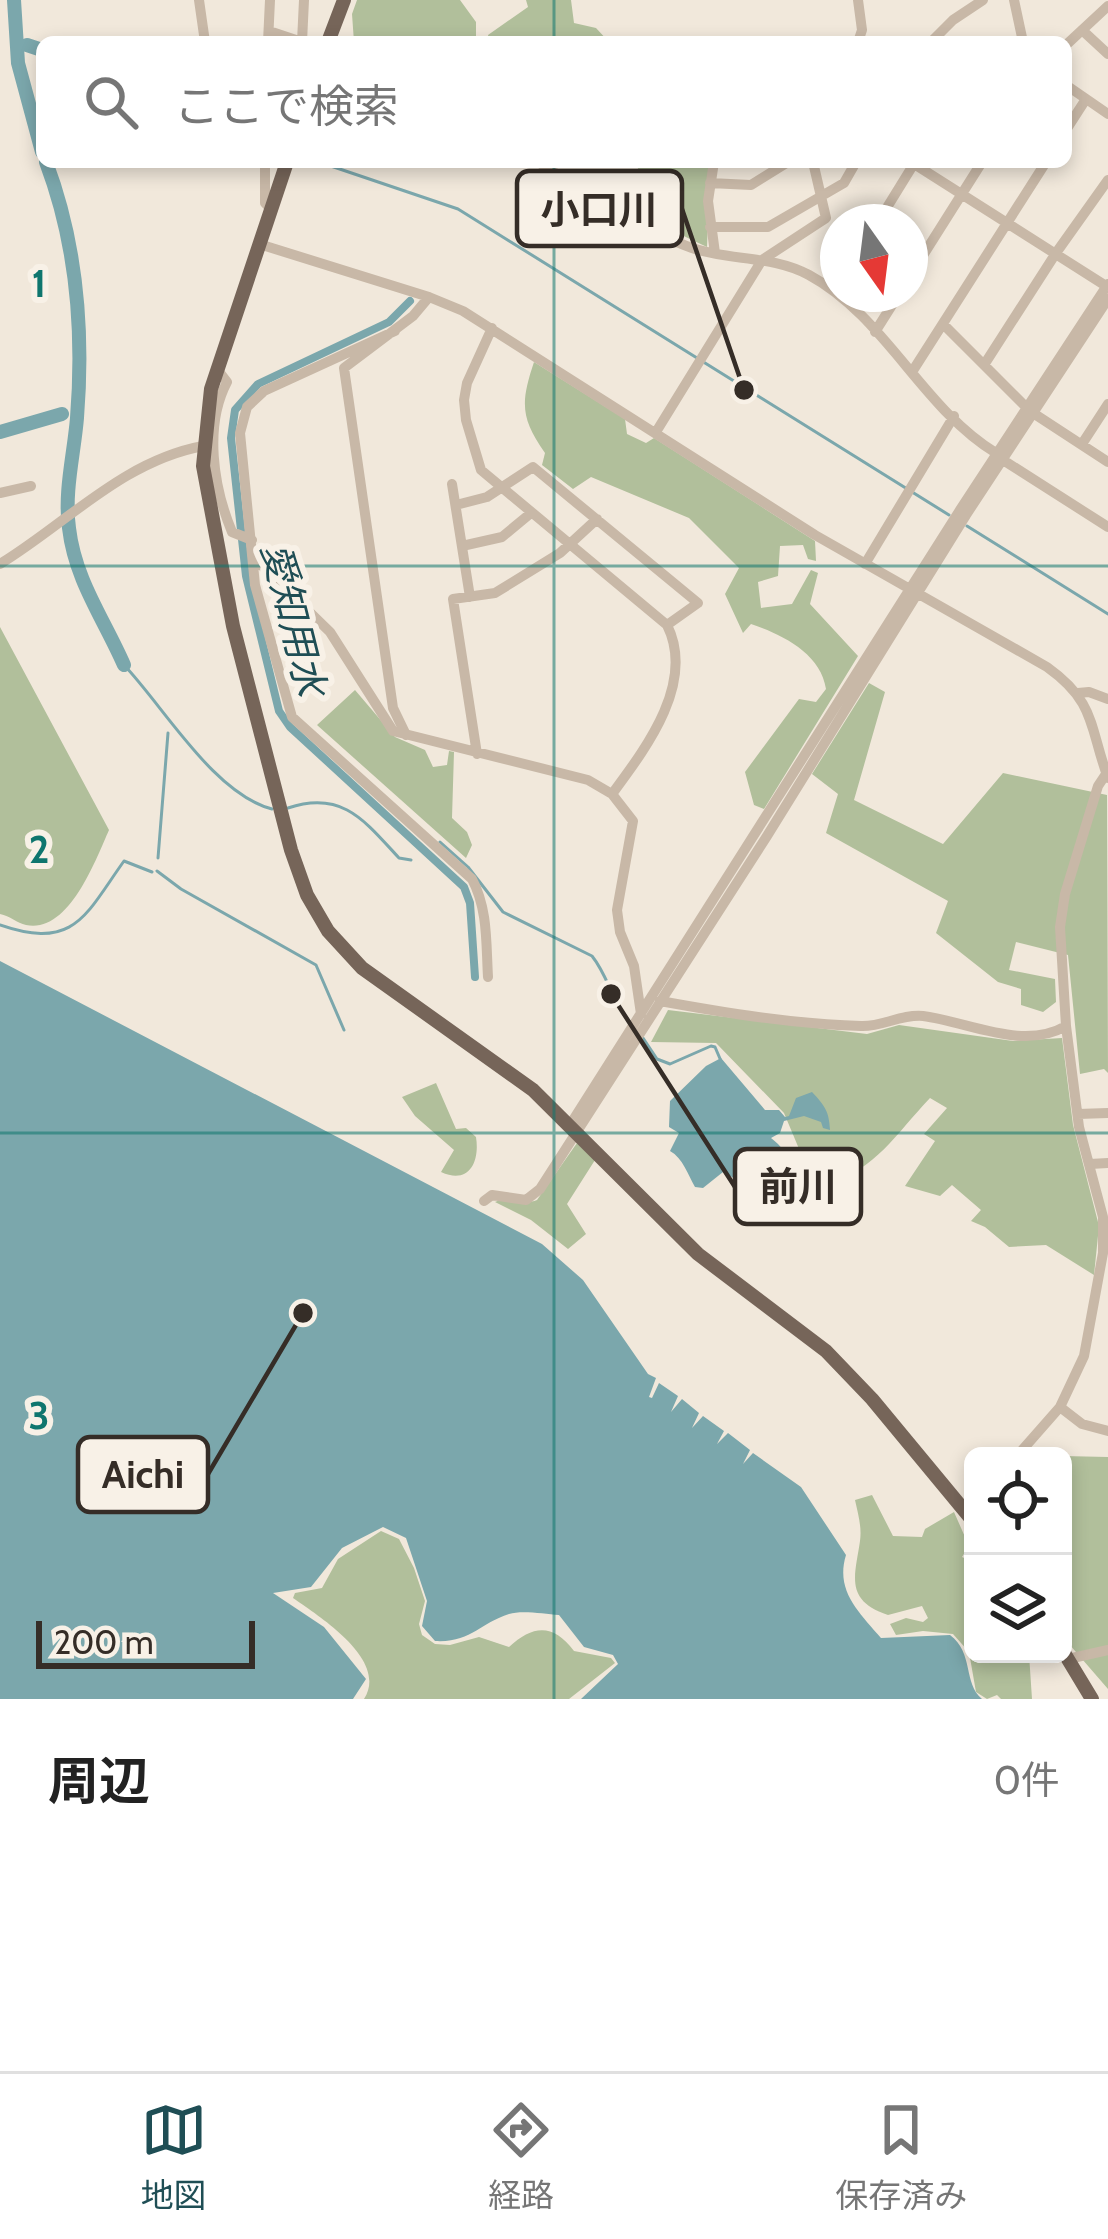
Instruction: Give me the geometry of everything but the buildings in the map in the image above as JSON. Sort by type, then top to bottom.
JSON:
[{"type":"main road","points":[[330,36],[344,0]]},
{"type":"main road","points":[[285,168],[217,370],[203,446],[206,495],[226,598],[307,896],[339,944],[381,982],[533,1090],[698,1254],[848,1372],[964,1506]]},
{"type":"main road","points":[[1070,1663],[1090,1698]]},
{"type":"street","points":[[199,0],[204,36]]},
{"type":"street","points":[[269,36],[270,0]]},
{"type":"street","points":[[302,36],[304,0]]},
{"type":"street","points":[[858,0],[860,36]]},
{"type":"street","points":[[936,36],[983,0]]},
{"type":"street","points":[[1014,0],[1018,36]]},
{"type":"street","points":[[1072,39],[1108,6]]},
{"type":"street","points":[[1082,30],[1108,54]]},
{"type":"street","points":[[1072,89],[1108,114]]},
{"type":"street","points":[[1072,121],[1086,99]]},
{"type":"street","points":[[265,168],[265,203],[272,209]]},
{"type":"street","points":[[549,168],[682,244],[762,260],[820,281]]},
{"type":"street","points":[[713,168],[710,227],[715,253]]},
{"type":"street","points":[[710,183],[751,185],[778,168]]},
{"type":"street","points":[[656,432],[762,260],[826,218],[814,168]]},
{"type":"street","points":[[710,227],[768,227],[844,183],[853,168]]},
{"type":"street","points":[[889,204],[910,168]]},
{"type":"street","points":[[573,1128],[660,1000],[1107,289],[921,168]]},
{"type":"street","points":[[928,247],[978,168]]},
{"type":"street","points":[[912,372],[1042,168]]},
{"type":"street","points":[[984,365],[1108,180]]},
{"type":"street","points":[[259,244],[429,297],[492,328],[865,564],[1047,667],[1078,693],[1088,710],[1107,776],[1098,786],[1065,894],[1060,927],[1078,1114],[1107,1231],[1084,1356],[1060,1407],[1025,1447]]},
{"type":"street","points":[[406,735],[393,708],[344,368],[395,332],[429,297]]},
{"type":"street","points":[[856,312],[999,457],[1108,527]]},
{"type":"street","points":[[875,332],[888,312]]},
{"type":"street","points":[[943,324],[1030,411],[1108,462]]},
{"type":"street","points":[[492,328],[467,383],[464,410],[482,470],[667,626],[675,641],[678,670],[649,745],[612,794]]},
{"type":"street","points":[[395,332],[264,391],[247,407],[240,434],[255,585],[292,717],[472,879],[485,914],[488,977]]},
{"type":"street","points":[[217,370],[227,382],[218,395],[213,448],[220,496],[232,532],[252,540]]},
{"type":"street","points":[[1082,444],[1108,404]]},
{"type":"street","points":[[865,564],[954,416]]},
{"type":"street","points":[[0,564],[151,462],[203,446]]},
{"type":"street","points":[[456,505],[478,501],[533,466],[698,603],[667,626]]},
{"type":"street","points":[[452,484],[470,597]]},
{"type":"street","points":[[0,493],[31,486]]},
{"type":"street","points":[[462,546],[502,537],[531,513]]},
{"type":"street","points":[[477,754],[454,599],[495,593],[560,553],[597,519]]},
{"type":"street","points":[[254,558],[330,632],[393,731],[588,780],[631,813],[634,829],[616,910],[634,966],[641,1014]]},
{"type":"street","points":[[484,1201],[492,1195],[521,1201],[533,1197],[641,1014],[914,591]]},
{"type":"street","points":[[1078,693],[1108,699]]},
{"type":"street","points":[[660,1000],[739,1016],[868,1027],[919,1016],[1018,1036],[1053,1034],[1066,1026]]},
{"type":"street","points":[[1078,1114],[1108,1113]]},
{"type":"street","points":[[1090,1164],[1108,1163]]},
{"type":"street","points":[[1060,1407],[1082,1424],[1108,1431]]},
{"type":"street","points":[[1072,1654],[1108,1650]]},
{"type":"green space","points":[[357,0],[460,0],[476,22],[476,36],[354,36],[352,14]]},
{"type":"green space","points":[[526,0],[571,0],[574,23],[596,28],[603,36],[488,36],[528,7]]},
{"type":"green space","points":[[638,168],[710,168],[707,247],[637,214],[634,177]]},
{"type":"green space","points":[[534,362],[625,419],[627,434],[646,443],[654,438],[815,541],[816,561],[808,559],[803,545],[780,546],[778,576],[758,582],[761,608],[792,604],[811,570],[818,573],[810,604],[858,656],[764,809],[754,805],[745,772],[799,699],[816,702],[826,689],[823,676],[808,655],[787,639],[751,624],[743,633],[725,594],[739,568],[689,518],[591,477],[573,489],[542,465],[545,453],[525,410]]},
{"type":"green space","points":[[0,627],[109,830],[79,892],[68,907],[41,925],[26,925],[0,914]]},
{"type":"green space","points":[[869,683],[885,692],[854,800],[943,844],[1003,773],[1107,795],[1108,1073],[1104,1069],[1080,1074],[1068,955],[1016,942],[1009,970],[1055,979],[1056,1002],[1043,1012],[1021,1005],[1021,989],[998,982],[936,933],[948,901],[826,833],[838,794],[812,774]]},
{"type":"green space","points":[[355,690],[395,737],[425,750],[433,767],[447,765],[449,751],[454,752],[452,818],[467,832],[472,845],[466,858],[317,725]]},
{"type":"green space","points":[[668,1010],[867,1034],[899,1025],[1013,1041],[1062,1038],[1073,1125],[1099,1226],[1094,1275],[1046,1245],[1009,1247],[971,1221],[981,1210],[952,1185],[940,1196],[905,1186],[935,1141],[924,1134],[947,1108],[930,1098],[872,1160],[826,1186],[802,1156],[784,1113],[716,1043],[651,1042]]},
{"type":"green space","points":[[436,1083],[456,1129],[466,1128],[476,1137],[474,1162],[459,1176],[441,1172],[454,1150],[415,1116],[402,1097]]},
{"type":"green space","points":[[577,1143],[595,1160],[567,1204],[586,1234],[568,1249],[531,1220],[495,1202],[537,1200]]},
{"type":"green space","points":[[1072,1456],[1108,1457],[1108,1689],[1072,1647]]},
{"type":"green space","points":[[872,1495],[893,1536],[922,1537],[925,1529],[954,1512],[964,1535],[964,1646],[953,1634],[896,1635],[890,1624],[928,1618],[922,1606],[888,1615],[858,1594],[860,1531],[855,1500]]},
{"type":"green space","points":[[381,1531],[399,1539],[414,1568],[425,1601],[419,1624],[422,1635],[435,1644],[479,1637],[509,1647],[526,1634],[543,1630],[558,1635],[574,1651],[611,1658],[615,1663],[569,1699],[364,1699],[369,1684],[360,1655],[334,1628],[293,1598],[295,1593],[322,1588],[338,1559]]},
{"type":"green space","points":[[971,1663],[1030,1663],[1032,1699],[997,1695],[987,1699],[976,1692]]},
{"type":"water","points":[[0,961],[542,1244],[583,1280],[648,1374],[656,1378],[649,1397],[659,1383],[678,1396],[671,1412],[682,1399],[699,1413],[692,1428],[703,1416],[724,1431],[717,1444],[728,1433],[750,1450],[743,1464],[753,1453],[801,1487],[846,1555],[844,1580],[851,1600],[881,1638],[950,1635],[962,1650],[972,1685],[982,1699],[581,1699],[618,1664],[613,1655],[584,1647],[559,1615],[509,1614],[467,1636],[435,1641],[422,1626],[427,1601],[406,1538],[383,1527],[342,1548],[311,1587],[273,1593],[324,1627],[366,1679],[353,1699],[0,1699]]},
{"type":"water","points":[[721,1058],[765,1110],[789,1116],[796,1098],[812,1092],[820,1101],[830,1130],[804,1116],[784,1121],[780,1133],[771,1138],[802,1172],[824,1186],[780,1177],[759,1179],[748,1186],[723,1172],[703,1188],[695,1187],[670,1151],[679,1133],[669,1127],[670,1101]]},
{"type":"waterway","points":[[14,0],[18,63],[36,130]]},
{"type":"waterway","points":[[27,45],[36,48]]},
{"type":"waterway","points":[[48,168],[65,224],[78,320],[79,385],[69,528],[84,582],[124,665]]},
{"type":"waterway","points":[[337,168],[458,209],[949,515]]},
{"type":"waterway","name":"愛知用水","points":[[410,301],[389,322],[258,384],[235,410],[231,438],[246,576],[279,711],[290,727],[464,887],[470,903],[475,977]]},
{"type":"waterway","points":[[0,432],[62,414]]},
{"type":"waterway","points":[[967,526],[1108,614]]},
{"type":"waterway","points":[[124,665],[210,768],[251,800],[272,809]]},
{"type":"waterway","points":[[158,858],[168,733]]},
{"type":"waterway","points":[[288,808],[307,803],[338,806],[363,821],[399,858],[411,860]]},
{"type":"waterway","points":[[440,842],[468,867],[503,912],[592,956],[629,1021]]},
{"type":"waterway","points":[[0,925],[25,932],[62,930],[88,911],[124,861],[152,872]]},
{"type":"waterway","points":[[157,871],[316,965],[344,1030]]},
{"type":"waterway","points":[[643,1038],[657,1059],[670,1064],[711,1046],[721,1061]]},
{"type":"place","name":"小口川","points":[[744,390]]},
{"type":"place","name":"前川","points":[[611,994]]},
{"type":"place","name":"Aichi","points":[[303,1313]]}]
